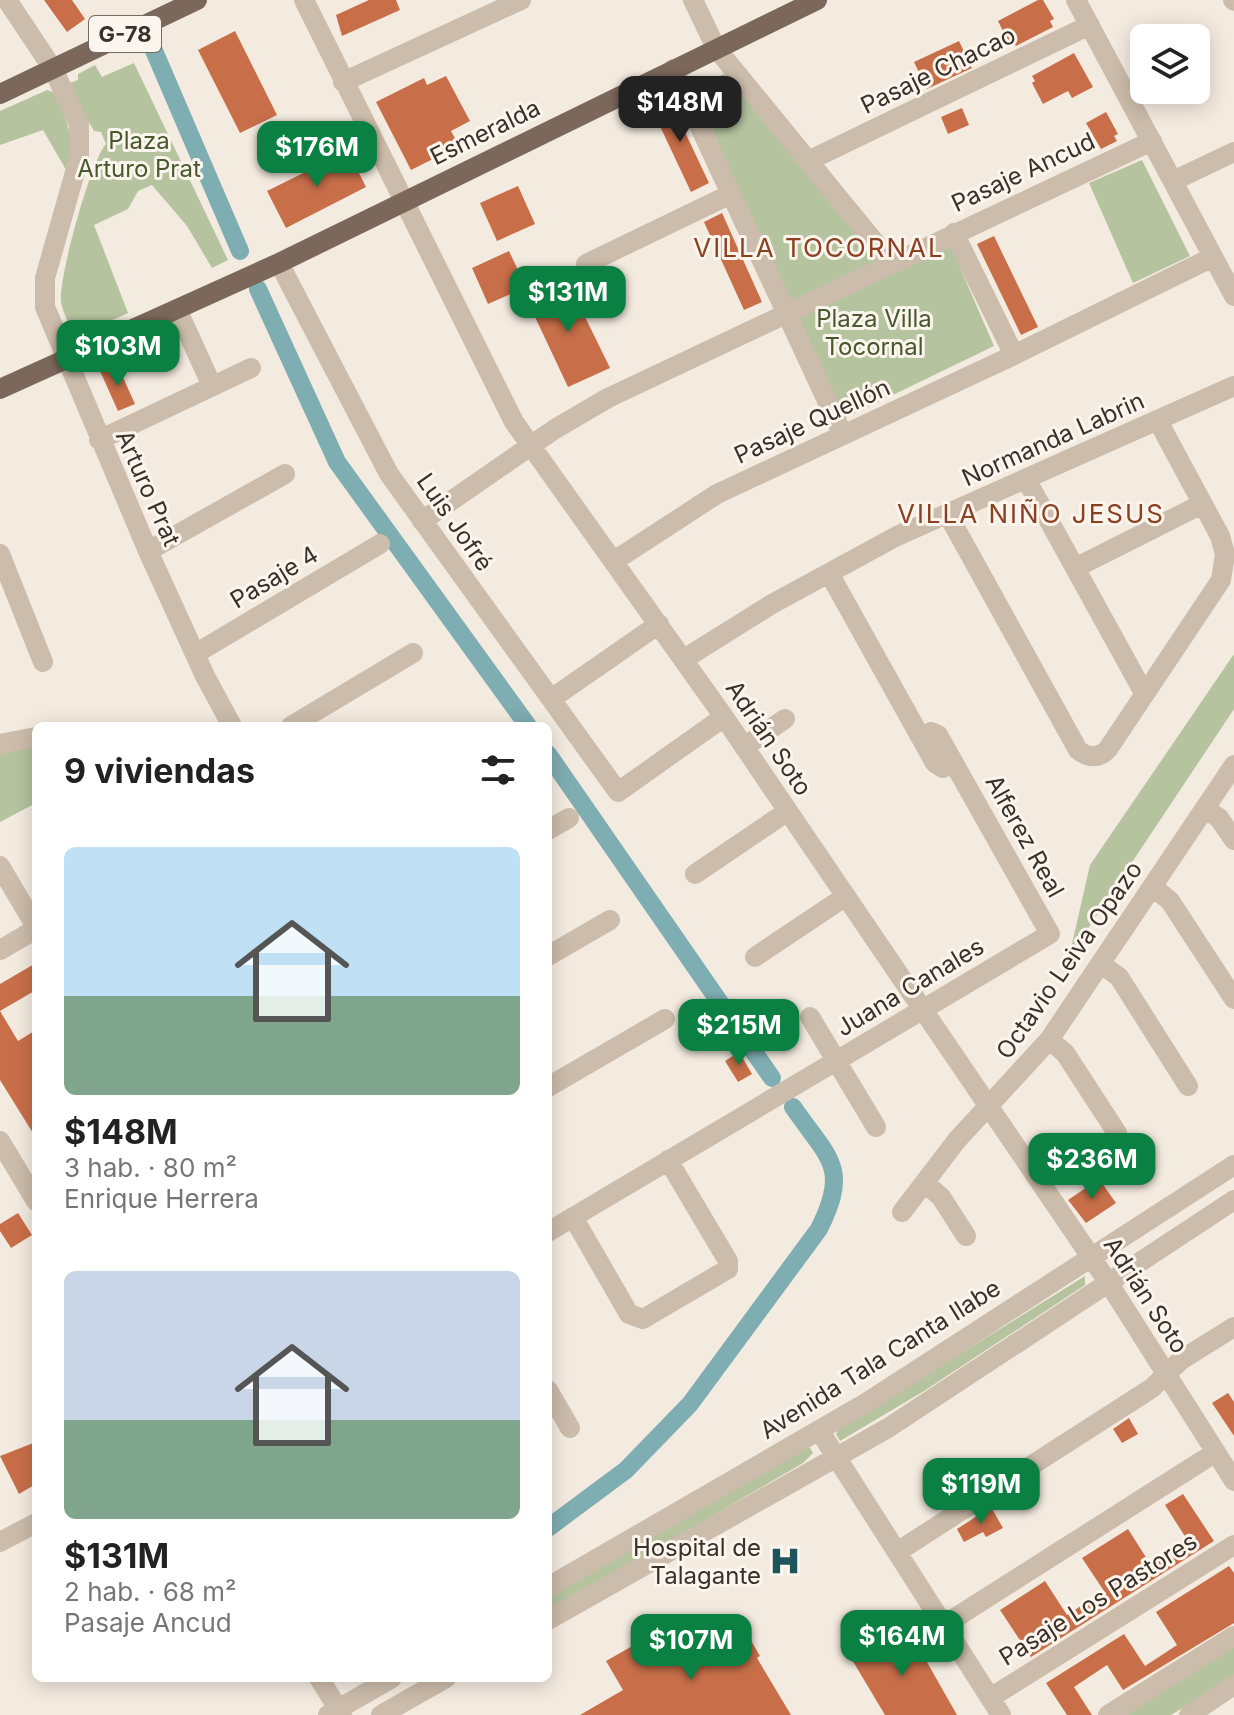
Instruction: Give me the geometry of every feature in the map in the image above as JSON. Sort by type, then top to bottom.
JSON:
[{"type":"main road","name":"G-78","points":[[0,94],[197,0]]},
{"type":"main road","name":"Esmeralda","points":[[0,389],[279,263],[817,0]]},
{"type":"street","name":"Arturo Prat","points":[[7,0],[72,103],[80,136],[79,158],[43,287],[45,307],[148,551],[230,722]]},
{"type":"street","name":"Adrián Soto","points":[[304,0],[494,387],[531,446],[684,659],[846,896],[1108,1282],[1234,1481]]},
{"type":"street","points":[[343,82],[521,0]]},
{"type":"street","points":[[693,0],[716,48],[891,262]]},
{"type":"street","points":[[1076,0],[1234,296]]},
{"type":"street","name":"Pasaje Chacao","points":[[808,161],[1090,25]]},
{"type":"street","points":[[673,69],[843,435]]},
{"type":"street","name":"Pasaje Ancud","points":[[422,521],[531,446],[608,398],[1152,141]]},
{"type":"street","points":[[1173,181],[1234,152]]},
{"type":"street","points":[[586,264],[731,194]]},
{"type":"street","points":[[954,233],[1014,355]]},
{"type":"street","name":"Pasaje Quellón","points":[[614,561],[717,494],[1014,355],[1213,257]]},
{"type":"street","name":"Luis Jofré","points":[[279,263],[365,434],[422,521],[618,792],[724,717]]},
{"type":"street","points":[[177,309],[212,386]]},
{"type":"street","points":[[99,440],[251,368]]},
{"type":"street","name":"Normanda Labrin","points":[[684,659],[829,573],[947,513],[1234,386]]},
{"type":"street","points":[[947,513],[1078,750],[1090,756],[1105,753],[1201,613],[1224,572],[1223,544],[1158,421]]},
{"type":"street","points":[[148,551],[285,474]]},
{"type":"street","points":[[1026,479],[1144,693]]},
{"type":"street","points":[[1075,568],[1202,504]]},
{"type":"street","name":"Pasaje 4","points":[[195,654],[380,544]]},
{"type":"street","points":[[0,554],[43,662]]},
{"type":"street","name":"Alferez Real","points":[[829,573],[921,738],[931,732],[938,735],[1050,934]]},
{"type":"street","points":[[551,699],[659,624]]},
{"type":"street","points":[[298,722],[413,653]]},
{"type":"street","points":[[744,747],[785,719]]},
{"type":"street","points":[[0,744],[32,738]]},
{"type":"street","name":"Octavio Leiva Opazo","points":[[902,1212],[988,1107],[1049,1040],[1234,765]]},
{"type":"street","points":[[1205,809],[1219,818],[1234,840]]},
{"type":"street","points":[[695,874],[788,811]]},
{"type":"street","points":[[552,828],[569,818]]},
{"type":"street","points":[[0,866],[32,921]]},
{"type":"street","points":[[1153,887],[1170,901],[1234,999]]},
{"type":"street","points":[[755,957],[846,896]]},
{"type":"street","points":[[552,954],[610,920]]},
{"type":"street","points":[[0,950],[32,930]]},
{"type":"street","name":"Juana Canales","points":[[552,1230],[1050,934]]},
{"type":"street","points":[[1101,964],[1119,977],[1188,1086]]},
{"type":"street","points":[[810,1017],[876,1127]]},
{"type":"street","points":[[552,1085],[665,1019]]},
{"type":"street","points":[[1049,1040],[1065,1053],[1117,1133]]},
{"type":"street","points":[[0,1141],[32,1194]]},
{"type":"street","points":[[573,1217],[629,1314],[636,1319],[643,1319],[728,1269],[728,1261],[668,1160]]},
{"type":"street","name":"Avenida Tala Canta Ilabe","points":[[552,1585],[819,1430],[1234,1165]]},
{"type":"street","points":[[925,1183],[941,1197],[966,1236]]},
{"type":"street","points":[[552,1618],[888,1428],[1234,1200]]},
{"type":"street","points":[[897,1552],[1152,1388],[1181,1360],[1234,1327]]},
{"type":"street","points":[[552,1397],[570,1428]]},
{"type":"street","points":[[819,1430],[996,1706]]},
{"type":"street","points":[[944,1625],[1216,1452]]},
{"type":"street","points":[[0,1542],[32,1525]]},
{"type":"street","name":"Pasaje Los Pastores","points":[[996,1706],[1234,1545]]},
{"type":"street","points":[[1108,1715],[1234,1636]]},
{"type":"street","points":[[321,1682],[336,1713],[386,1682]]},
{"type":"street","points":[[381,1715],[439,1682]]},
{"type":"street","points":[[1189,1715],[1234,1685]]},
{"type":"green space","name":"Plaza Arturo Prat","points":[[134,63],[228,260],[212,268],[187,226],[152,185],[138,191],[128,209],[94,225],[128,313],[74,337],[61,302],[61,289],[84,195],[106,144],[101,132],[94,131],[67,84],[78,80],[78,74],[95,65],[102,77]]},
{"type":"green space","name":"Plaza Villa Tocornal","points":[[724,74],[893,268],[949,242],[994,346],[839,421],[694,88]]},
{"type":"green space","points":[[47,90],[53,92],[67,122],[71,142],[69,175],[43,130],[0,145],[0,111]]},
{"type":"green space","points":[[1142,160],[1190,256],[1133,283],[1089,183]]},
{"type":"green space","points":[[1234,654],[1234,709],[1069,957],[1090,865]]},
{"type":"green space","points":[[32,747],[32,805],[0,822],[0,751]]},
{"type":"green space","points":[[1085,1276],[1085,1285],[924,1391],[840,1441],[836,1434],[839,1429]]},
{"type":"green space","points":[[808,1445],[813,1453],[803,1463],[552,1610],[552,1593]]},
{"type":"green space","points":[[1234,1643],[1234,1676],[1171,1715],[1121,1715]]},
{"type":"building","points":[[44,0],[72,0],[85,19],[67,32]]},
{"type":"building","points":[[369,0],[396,0],[400,10],[342,36],[336,15]]},
{"type":"building","points":[[1043,0],[1054,19],[1050,21],[1053,27],[1016,46],[1012,41],[1009,43],[998,21]]},
{"type":"building","points":[[235,31],[277,115],[240,133],[198,50]]},
{"type":"building","points":[[959,41],[972,68],[927,89],[914,62]]},
{"type":"building","points":[[1074,53],[1093,87],[1072,98],[1068,91],[1043,104],[1032,83],[1035,81],[1032,76]]},
{"type":"building","points":[[446,76],[470,121],[451,131],[459,146],[411,170],[376,102],[424,78],[427,85]]},
{"type":"building","points":[[668,96],[709,183],[691,192],[650,105]]},
{"type":"building","points":[[962,108],[969,125],[948,134],[941,117]]},
{"type":"building","points":[[1106,112],[1118,134],[1114,136],[1117,141],[1101,149],[1086,123]]},
{"type":"building","points":[[348,151],[366,187],[286,228],[267,191]]},
{"type":"building","points":[[518,186],[535,224],[497,241],[480,203]]},
{"type":"building","points":[[722,213],[762,302],[744,310],[704,222]]},
{"type":"building","points":[[994,236],[1038,327],[1021,335],[977,244]]},
{"type":"building","points":[[509,251],[526,287],[488,304],[472,268]]},
{"type":"building","points":[[567,280],[610,368],[568,387],[527,300]]},
{"type":"building","points":[[117,364],[135,404],[118,411],[100,371]]},
{"type":"building","points":[[32,965],[32,992],[0,1011],[0,984]]},
{"type":"building","points":[[0,1011],[18,1041],[32,1032],[32,1132],[0,1080]]},
{"type":"building","points":[[739,1052],[752,1074],[738,1082],[725,1061]]},
{"type":"building","points":[[1099,1179],[1116,1203],[1086,1223],[1068,1200]]},
{"type":"building","points":[[18,1213],[32,1235],[11,1248],[0,1231],[0,1224]]},
{"type":"building","points":[[1228,1393],[1234,1402],[1234,1436],[1212,1403]]},
{"type":"building","points":[[1129,1418],[1138,1434],[1122,1443],[1113,1429]]},
{"type":"building","points":[[32,1444],[32,1486],[19,1494],[0,1456]]},
{"type":"building","points":[[966,1464],[977,1481],[959,1493],[948,1476]]},
{"type":"building","points":[[1183,1494],[1214,1541],[1031,1657],[1000,1610],[1045,1581],[1067,1615],[1104,1591],[1082,1558],[1128,1529],[1149,1562],[1186,1538],[1165,1505]]},
{"type":"building","points":[[991,1507],[1003,1528],[986,1537],[983,1532],[964,1542],[957,1529]]},
{"type":"building","points":[[1229,1566],[1234,1573],[1234,1623],[1123,1690],[1107,1665],[1074,1687],[1092,1715],[1067,1715],[1046,1683],[1124,1634],[1145,1666],[1177,1645],[1156,1612]]},
{"type":"building","points":[[907,1627],[957,1715],[885,1715],[851,1658]]},
{"type":"building","points":[[657,1632],[676,1664],[724,1636],[731,1648],[749,1637],[760,1656],[757,1658],[791,1715],[580,1715],[623,1690],[606,1661]]},
{"type":"waterway","points":[[149,39],[240,251]]},
{"type":"waterway","points":[[258,289],[337,462],[525,722]]},
{"type":"waterway","points":[[552,760],[772,1078]]},
{"type":"waterway","points":[[552,1525],[626,1470],[690,1404],[819,1229],[833,1191],[834,1177],[825,1152],[793,1107]]},
{"type":"place","name":"Hospital de Talagante","points":[[785,1561]]},
{"type":"district","name":"VILLA TOCORNAL","points":[[819,247]]},
{"type":"district","name":"VILLA NIÑO JESUS","points":[[1031,513]]}]
